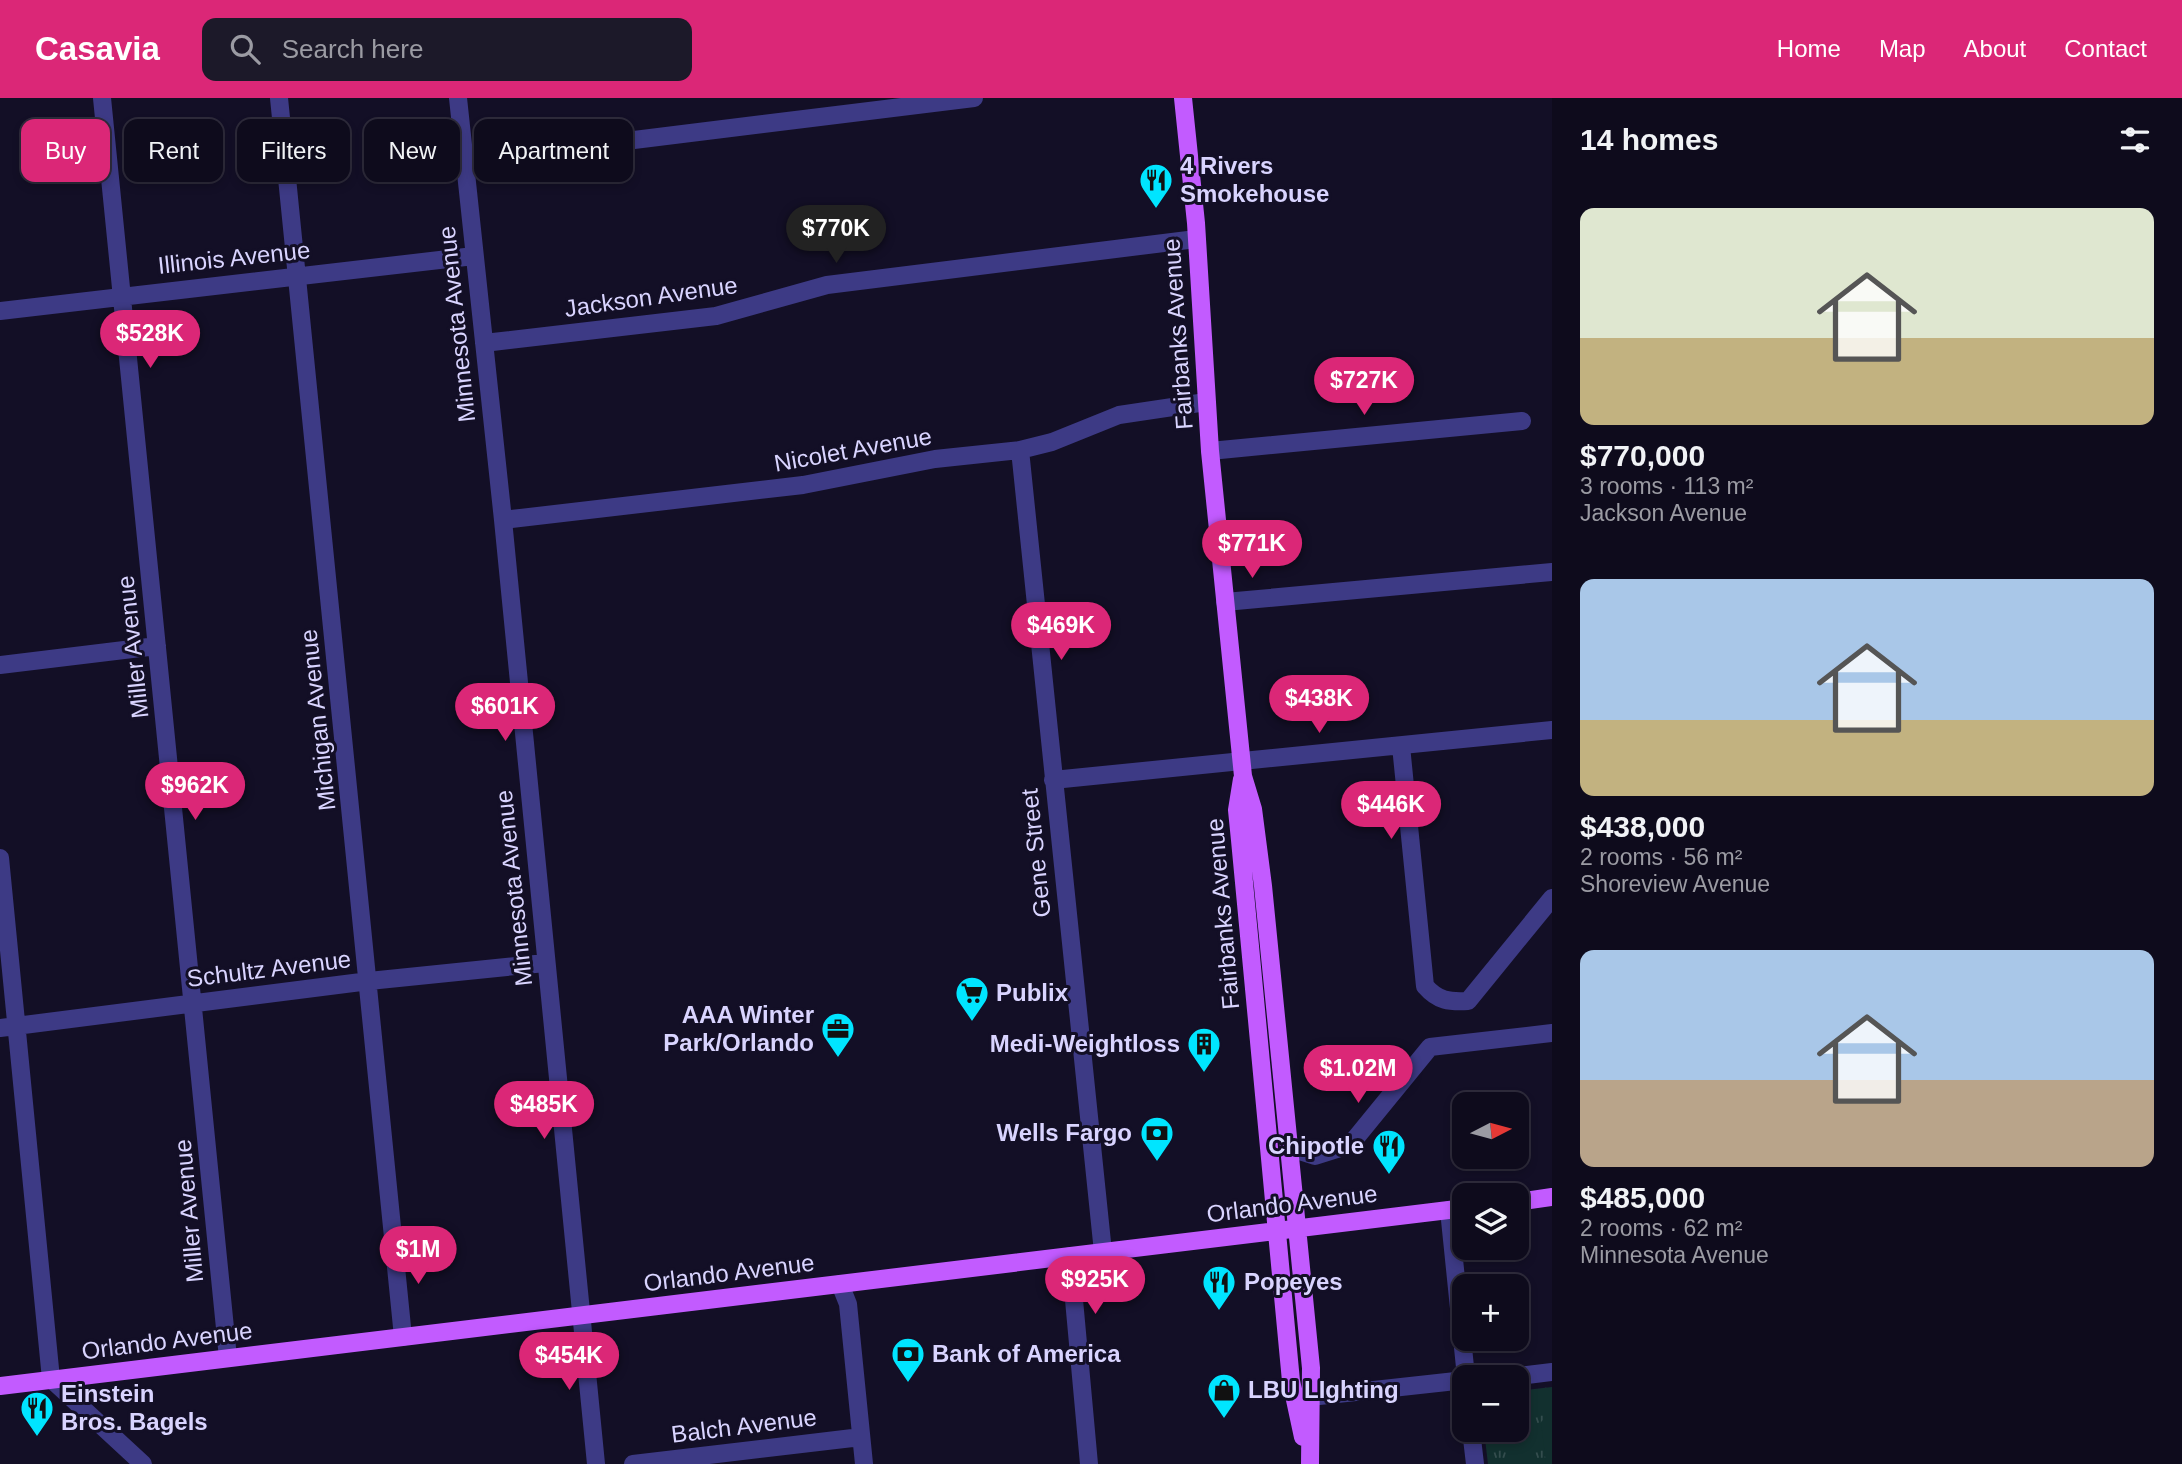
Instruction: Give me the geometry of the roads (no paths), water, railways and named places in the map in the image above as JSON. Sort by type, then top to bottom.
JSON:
[{"type":"main road","name":"Fairbanks Avenue","points":[[1183,98],[1196,239],[1210,451],[1225,602],[1242,769],[1253,809],[1264,886],[1311,1368],[1309,1464]]},
{"type":"main road","name":"Fairbanks Avenue","points":[[1242,769],[1238,820],[1291,1381],[1309,1464]]},
{"type":"main road","points":[[1529,1200],[1552,1197]]},
{"type":"main road","name":"Orlando Avenue","points":[[0,1386],[1452,1210]]},
{"type":"street","name":"Miller Avenue","points":[[103,98],[228,1358]]},
{"type":"street","name":"Michigan Avenue","points":[[279,98],[403,1337]]},
{"type":"street","name":"Minnesota Avenue","points":[[458,98],[503,520],[596,1464]]},
{"type":"street","points":[[464,161],[974,98]]},
{"type":"street","name":"Jackson Avenue","points":[[484,343],[716,316],[827,285],[1196,239]]},
{"type":"street","name":"Illinois Avenue","points":[[0,311],[474,256]]},
{"type":"street","name":"Nicolet Avenue","points":[[503,520],[765,490],[934,459],[1020,450],[1052,442],[1119,415],[1206,402]]},
{"type":"street","points":[[1210,451],[1522,421]]},
{"type":"street","name":"Gene Street","points":[[1020,450],[1103,1251]]},
{"type":"street","points":[[1225,602],[1552,572]]},
{"type":"street","points":[[0,665],[157,646]]},
{"type":"street","points":[[1053,780],[1242,769],[1401,746],[1552,730]]},
{"type":"street","points":[[1401,746],[1425,986],[1433,996],[1443,1000],[1468,1000],[1552,898]]},
{"type":"street","points":[[0,858],[8,1027],[51,1379],[143,1464]]},
{"type":"street","name":"Schultz Avenue","points":[[8,1027],[369,981],[545,962]]},
{"type":"street","points":[[1290,1148],[1315,1156],[1350,1145],[1430,1047],[1552,1033]]},
{"type":"street","points":[[1070,1256],[1089,1464]]},
{"type":"street","points":[[1459,1260],[1464,1365]]},
{"type":"street","points":[[841,1284],[848,1304],[864,1464]]},
{"type":"street","points":[[1529,1375],[1552,1372]]},
{"type":"street","points":[[1311,1397],[1452,1381]]},
{"type":"street","name":"Balch Avenue","points":[[633,1464],[861,1437]]},
{"type":"street","points":[[1472,1442],[1475,1464]]},
{"type":"place","name":"4 Rivers Smokehouse","points":[[1156,210]]},
{"type":"place","name":"Publix","points":[[972,1023]]},
{"type":"place","name":"AAA Winter Park/Orlando","points":[[838,1059]]},
{"type":"place","name":"Medi-Weightloss","points":[[1204,1074]]},
{"type":"place","name":"Wells Fargo","points":[[1157,1163]]},
{"type":"place","name":"Chipotle","points":[[1389,1176]]},
{"type":"place","name":"Popeyes","points":[[1219,1312]]},
{"type":"place","name":"Bank of America","points":[[908,1384]]},
{"type":"place","name":"LBU LIghting","points":[[1224,1420]]},
{"type":"place","name":"Einstein Bros. Bagels","points":[[37,1438]]}]
